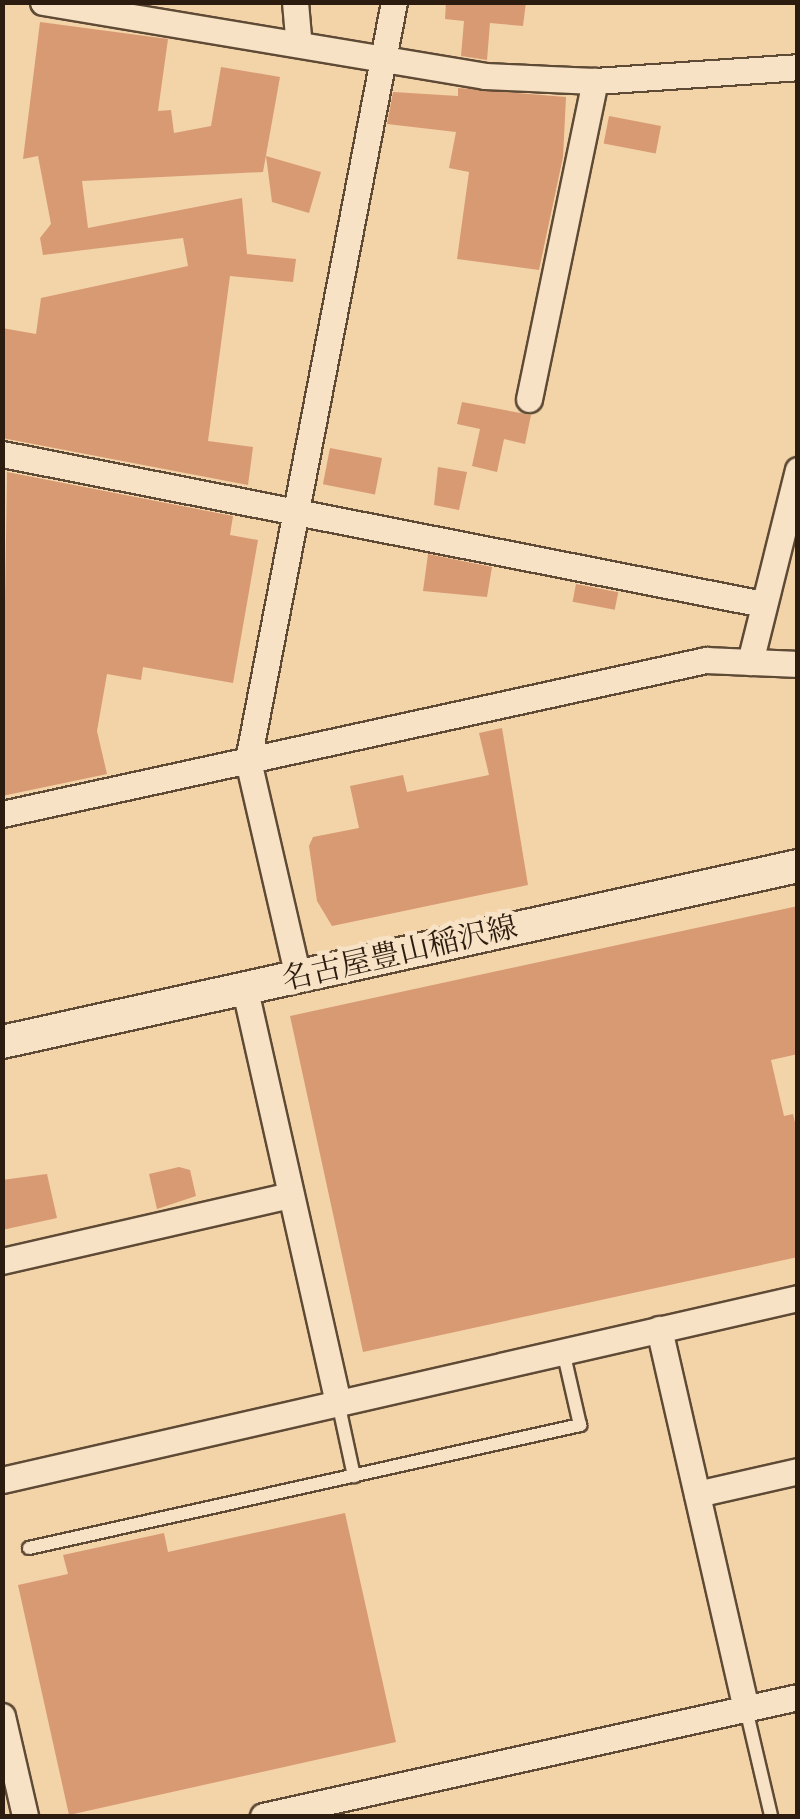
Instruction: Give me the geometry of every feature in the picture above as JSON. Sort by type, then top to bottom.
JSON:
[{"type":"main road","name":"名古屋豊山稲沢線","points":[[2,1042],[798,866]]},
{"type":"street","points":[[43,2],[382,62],[596,81],[798,67]]},
{"type":"street","points":[[294,2],[298,36]]},
{"type":"street","points":[[298,977],[248,760],[394,2]]},
{"type":"street","points":[[529,399],[596,81]]},
{"type":"street","points":[[2,454],[763,604]]},
{"type":"street","points":[[750,662],[798,470]]},
{"type":"street","points":[[2,814],[706,660],[798,664]]},
{"type":"street","points":[[245,990],[338,1402]]},
{"type":"street","points":[[2,1261],[291,1195]]},
{"type":"street","points":[[2,1480],[798,1298]]},
{"type":"street","points":[[659,1330],[746,1709]]},
{"type":"street","points":[[696,1494],[798,1471]]},
{"type":"street","points":[[264,1816],[798,1698]]},
{"type":"street","points":[[2,1716],[25,1816]]},
{"type":"lane","points":[[29,1548],[580,1426],[563,1351]]},
{"type":"lane","points":[[338,1402],[354,1476]]},
{"type":"lane","points":[[746,1709],[771,1816]]},
{"type":"building","points":[[446,2],[526,2],[523,26],[490,23],[487,60],[461,56],[464,21],[445,19]]},
{"type":"building","points":[[40,22],[168,39],[158,111],[171,110],[174,133],[211,126],[221,67],[280,77],[263,172],[82,181],[88,228],[242,198],[247,254],[296,259],[293,282],[230,276],[208,441],[253,447],[248,485],[2,438],[2,328],[36,334],[41,298],[188,266],[183,238],[43,255],[40,238],[51,224],[38,156],[23,159]]},
{"type":"building","points":[[458,88],[566,97],[563,157],[539,270],[457,259],[469,172],[449,168],[456,132],[387,124],[393,92],[458,96]]},
{"type":"building","points":[[609,116],[661,126],[656,154],[604,143]]},
{"type":"building","points":[[266,156],[321,172],[309,213],[272,202]]},
{"type":"building","points":[[462,402],[531,415],[525,444],[504,439],[497,472],[472,466],[480,429],[457,424]]},
{"type":"building","points":[[330,448],[382,458],[375,494],[323,484]]},
{"type":"building","points":[[438,467],[467,472],[459,510],[434,505]]},
{"type":"building","points":[[7,472],[233,516],[230,535],[258,540],[233,683],[143,667],[141,680],[107,674],[97,731],[107,774],[2,796]]},
{"type":"building","points":[[428,554],[492,567],[487,597],[423,591]]},
{"type":"building","points":[[576,584],[618,592],[615,610],[573,602]]},
{"type":"building","points":[[502,728],[528,885],[332,926],[317,901],[309,846],[313,837],[359,828],[350,786],[403,775],[407,792],[489,775],[479,733]]},
{"type":"building","points":[[798,906],[798,1054],[771,1060],[784,1116],[793,1114],[798,1135],[798,1257],[363,1352],[290,1016]]},
{"type":"building","points":[[179,1167],[190,1170],[196,1196],[157,1209],[149,1174]]},
{"type":"building","points":[[47,1174],[57,1218],[2,1230],[2,1180]]},
{"type":"building","points":[[345,1513],[396,1742],[69,1815],[18,1585],[68,1574],[63,1555],[164,1533],[168,1552]]}]
